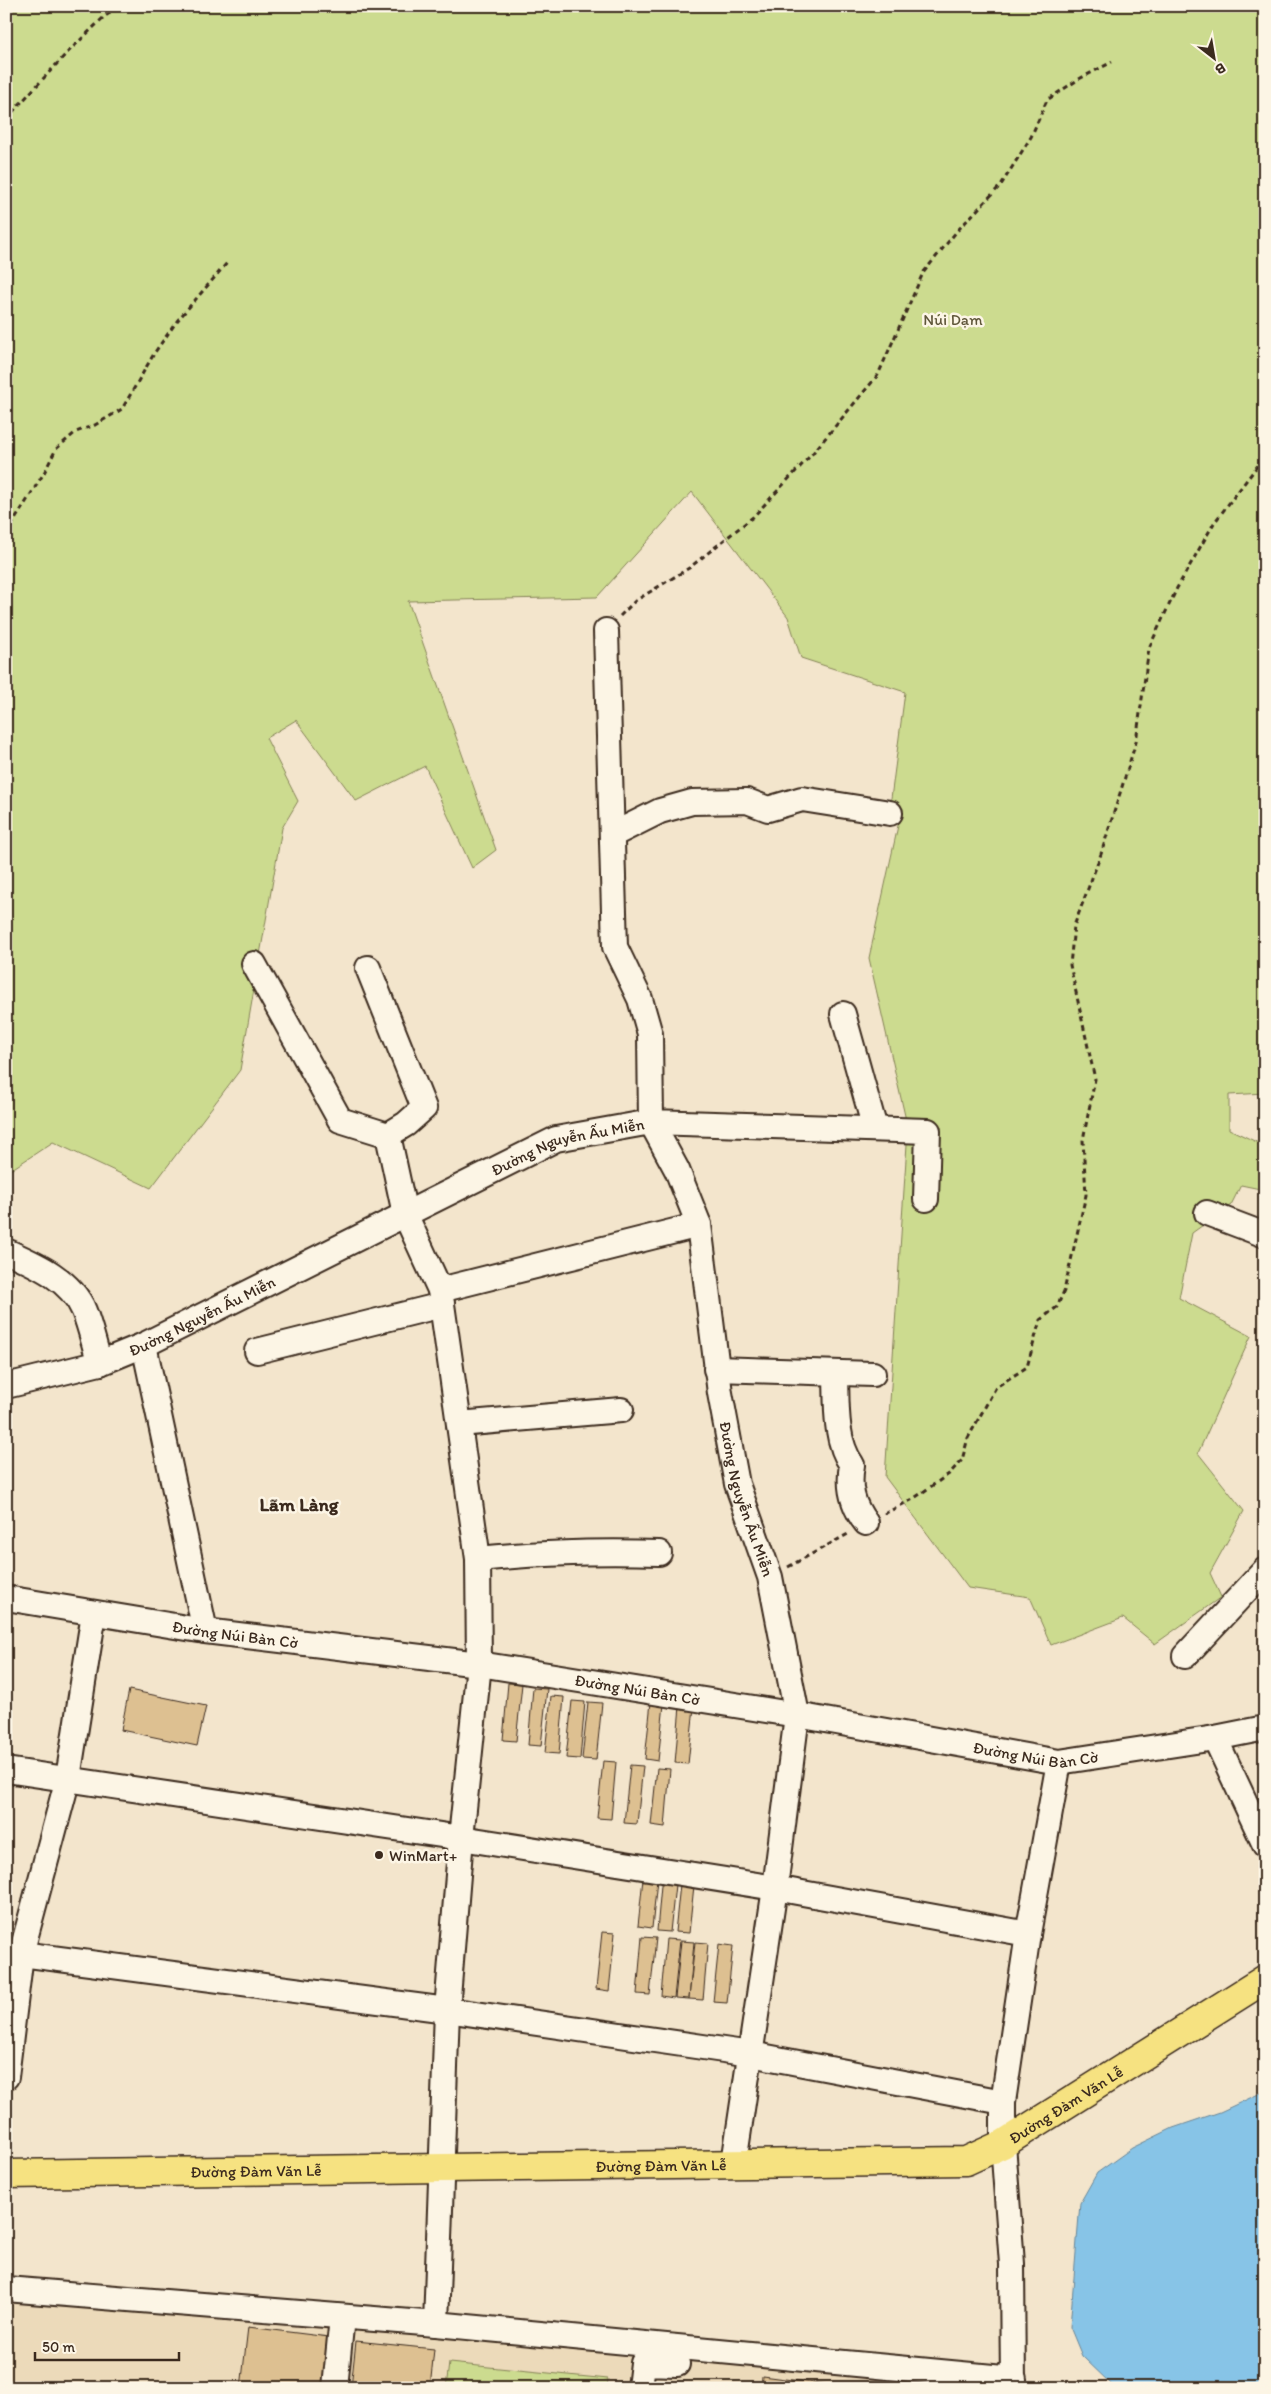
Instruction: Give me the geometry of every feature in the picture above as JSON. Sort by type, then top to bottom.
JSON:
[{"type":"main road","name":"Đường Đàm Văn Lễ","points":[[6,2174],[966,2161],[1003,2144],[1265,1979]]},
{"type":"street","points":[[606,631],[615,947],[640,999],[650,1034],[651,1122],[928,1131],[926,1199]]},
{"type":"street","points":[[612,835],[660,811],[692,802],[747,801],[768,809],[802,799],[890,812]]},
{"type":"street","points":[[254,964],[340,1120],[388,1135],[406,1124],[424,1108],[368,968]]},
{"type":"street","points":[[843,1014],[875,1129]]},
{"type":"street","name":"Đường Nguyễn Ấu Miễn","points":[[6,1386],[100,1363],[144,1345],[556,1139],[651,1122],[678,1170],[699,1225],[716,1369],[738,1484],[770,1578],[797,1715],[775,1888],[734,2163]]},
{"type":"street","points":[[388,1135],[405,1214],[441,1297],[478,1559],[480,1664],[461,1838],[446,2010],[436,2324]]},
{"type":"street","points":[[1207,1213],[1265,1235]]},
{"type":"street","points":[[257,1351],[699,1225]]},
{"type":"street","points":[[6,1251],[40,1267],[66,1286],[77,1298],[84,1312],[100,1363]]},
{"type":"street","points":[[144,1345],[205,1630]]},
{"type":"street","points":[[716,1369],[873,1374]]},
{"type":"street","points":[[836,1373],[838,1422],[845,1455],[852,1465],[849,1480],[855,1508],[866,1523]]},
{"type":"street","points":[[459,1424],[621,1410]]},
{"type":"street","points":[[478,1559],[554,1552],[659,1553]]},
{"type":"street","points":[[1185,1656],[1265,1570]]},
{"type":"street","name":"Đường Núi Bàn Cờ","points":[[6,1598],[205,1630],[480,1664],[797,1715],[1059,1762],[1215,1738],[1265,1728]]},
{"type":"street","points":[[6,2078],[14,1953],[68,1778],[94,1613]]},
{"type":"street","points":[[1215,1738],[1265,1845]]},
{"type":"street","points":[[6,2289],[436,2324],[1014,2383],[1012,2264],[1003,2144],[1003,2102],[1028,1934],[1059,1762]]},
{"type":"street","points":[[6,1770],[461,1838],[775,1888],[1028,1934]]},
{"type":"street","points":[[14,1953],[446,2010],[751,2054],[1003,2102]]},
{"type":"street","points":[[336,2388],[341,2327]]},
{"type":"street","points":[[640,2388],[643,2362],[677,2364]]},
{"type":"path","points":[[6,119],[66,54],[104,17],[120,6]]},
{"type":"path","points":[[606,631],[635,601],[689,568],[753,516],[812,454],[878,375],[923,273],[957,231],[1001,185],[1032,137],[1048,100],[1079,79],[1112,62]]},
{"type":"path","points":[[6,534],[44,473],[56,449],[76,432],[95,425],[122,409],[155,352],[171,329],[227,263]]},
{"type":"path","points":[[770,1578],[866,1523],[913,1499],[949,1474],[962,1460],[968,1438],[996,1387],[1027,1367],[1040,1320],[1056,1307],[1064,1291],[1086,1194],[1083,1140],[1095,1079],[1070,965],[1074,926],[1101,854],[1136,742],[1149,648],[1177,588],[1214,523],[1265,456]]},
{"type":"shaded area","points":[[6,2288],[1000,2388],[6,2388]]},
{"type":"green space","name":"Núi Dạm","points":[[6,6],[1265,6],[1265,1093],[1229,1095],[1229,1129],[1265,1146],[1265,1190],[1241,1185],[1231,1205],[1192,1233],[1179,1298],[1251,1336],[1198,1453],[1244,1511],[1210,1573],[1221,1597],[1155,1644],[1123,1618],[1051,1645],[1030,1597],[968,1588],[885,1477],[908,1129],[869,958],[901,812],[890,806],[905,692],[801,658],[788,617],[692,492],[597,597],[408,601],[496,850],[472,868],[425,766],[356,801],[296,720],[266,738],[298,801],[282,828],[240,1070],[151,1188],[53,1142],[6,1173]]},
{"type":"green space","points":[[449,2363],[608,2379],[607,2388],[446,2388]]},
{"type":"water","points":[[1265,2091],[1265,2388],[1113,2386],[1082,2356],[1070,2327],[1080,2203],[1097,2173],[1132,2148],[1173,2128],[1220,2112]]},
{"type":"building","points":[[508,1683],[522,1684],[516,1741],[503,1740]]},
{"type":"building","points":[[533,1688],[547,1689],[541,1746],[528,1745]]},
{"type":"building","points":[[129,1690],[206,1706],[197,1746],[121,1730]]},
{"type":"building","points":[[551,1696],[564,1697],[559,1754],[545,1753]]},
{"type":"building","points":[[572,1701],[585,1702],[580,1759],[566,1758]]},
{"type":"building","points":[[588,1702],[602,1703],[596,1760],[582,1759]]},
{"type":"building","points":[[651,1702],[664,1704],[658,1761],[645,1759]]},
{"type":"building","points":[[680,1706],[694,1707],[688,1764],[675,1763]]},
{"type":"building","points":[[603,1761],[616,1762],[611,1819],[597,1818]]},
{"type":"building","points":[[630,1765],[643,1766],[637,1824],[624,1823]]},
{"type":"building","points":[[657,1768],[670,1769],[665,1827],[651,1825]]},
{"type":"building","points":[[644,1869],[658,1870],[652,1928],[638,1926]]},
{"type":"building","points":[[662,1874],[676,1875],[670,1932],[657,1931]]},
{"type":"building","points":[[681,1875],[695,1876],[689,1933],[675,1932]]},
{"type":"building","points":[[602,1932],[615,1933],[609,1991],[596,1989]]},
{"type":"building","points":[[642,1937],[656,1938],[650,1995],[637,1994]]},
{"type":"building","points":[[666,1939],[680,1940],[674,1998],[661,1996]]},
{"type":"building","points":[[681,1941],[694,1942],[689,1999],[675,1998]]},
{"type":"building","points":[[695,1942],[708,1943],[703,2000],[689,1999]]},
{"type":"building","points":[[719,1944],[733,1946],[727,2003],[713,2002]]},
{"type":"building","points":[[248,2327],[329,2337],[323,2388],[241,2388]]},
{"type":"building","points":[[356,2341],[434,2349],[430,2388],[351,2388]]},
{"type":"building","points":[[762,2376],[830,2385],[829,2388],[761,2388]]},
{"type":"building","points":[[830,2385],[855,2388],[829,2388]]},
{"type":"place","name":"WinMart+","points":[[379,1855]]},
{"type":"district","name":"Lãm Làng","points":[[299,1504]]}]
